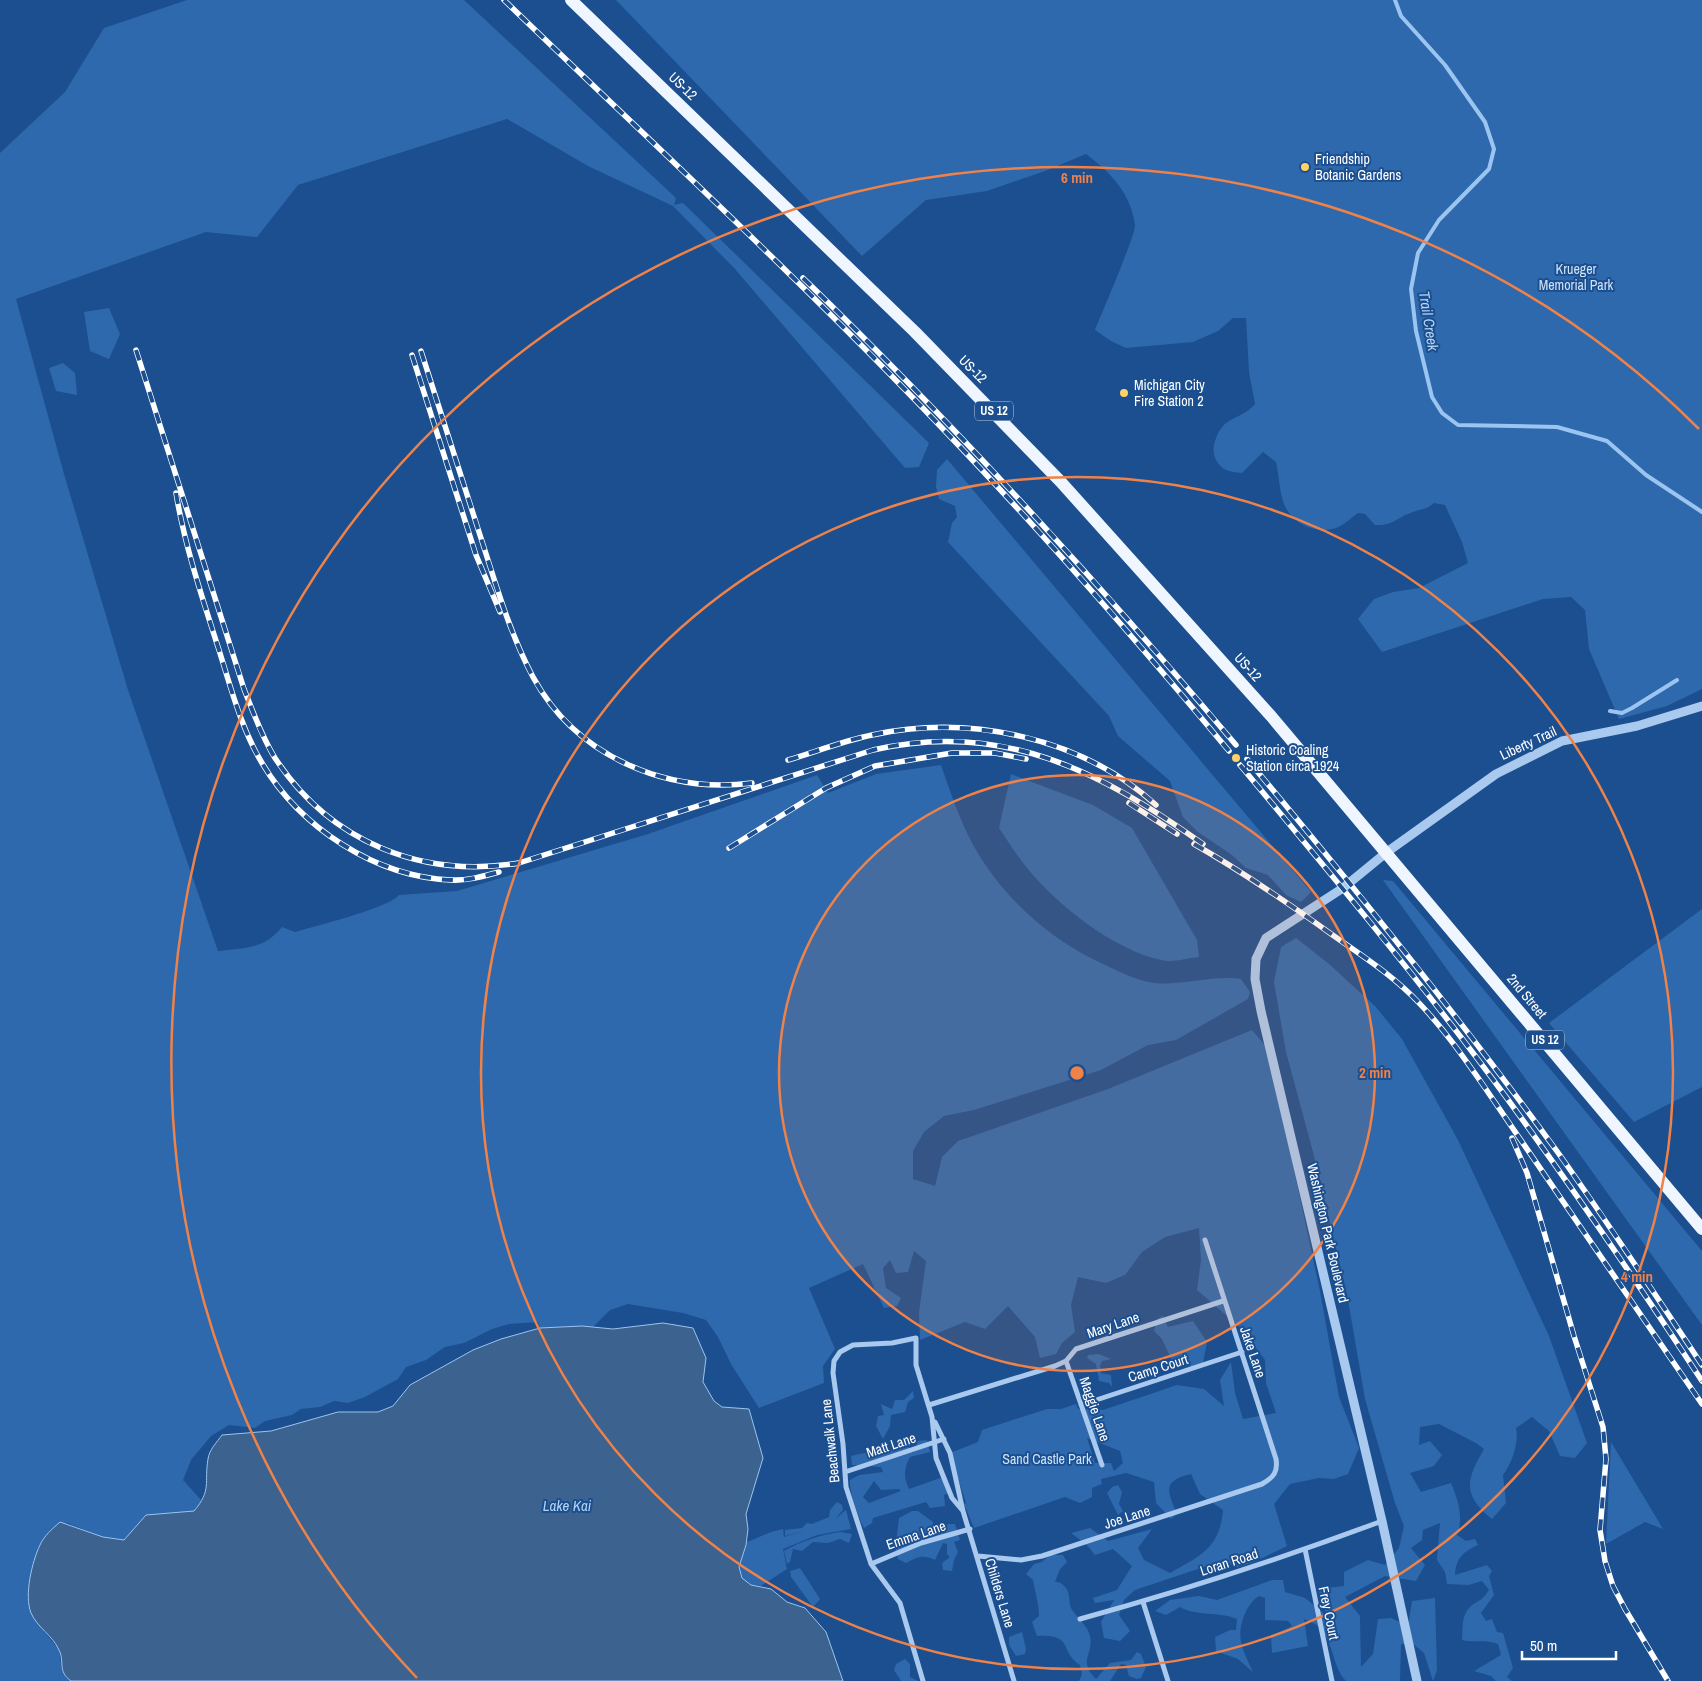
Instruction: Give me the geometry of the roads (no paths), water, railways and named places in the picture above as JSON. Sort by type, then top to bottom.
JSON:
[{"type":"main road","name":"US-12","points":[[570,0],[996,413],[1062,483],[1265,708],[1387,852]]},
{"type":"main road","name":"2nd Street","points":[[1387,852],[1702,1229]]},
{"type":"street","name":"Liberty Trail","points":[[1387,852],[1496,774],[1562,741],[1637,726],[1702,706]]},
{"type":"street","name":"Washington Park Boulevard","points":[[1387,852],[1343,888],[1266,938],[1256,958],[1255,979],[1382,1521],[1417,1681]]},
{"type":"street","name":"Jake Lane","points":[[1205,1240],[1223,1301],[1242,1352],[1276,1459],[1277,1471]]},
{"type":"street","name":"Mary Lane","points":[[929,1405],[1066,1361],[1076,1349],[1223,1301]]},
{"type":"street","name":"Childers Lane","points":[[916,1338],[916,1365],[932,1417],[936,1458],[949,1493],[964,1511]]},
{"type":"street","name":"Beachwalk Lane","points":[[916,1338],[892,1344],[853,1345],[840,1352],[834,1361],[846,1488],[871,1564],[900,1603],[923,1681]]},
{"type":"street","name":"Camp Court","points":[[1081,1405],[1242,1352]]},
{"type":"street","name":"Maggie Lane","points":[[1066,1361],[1102,1465]]},
{"type":"street","name":"Childers Lane","points":[[932,1417],[944,1439],[1014,1681]]},
{"type":"street","name":"Matt Lane","points":[[845,1472],[944,1439]]},
{"type":"street","name":"Joe Lane","points":[[978,1556],[1021,1560],[1042,1556],[1262,1484],[1277,1471]]},
{"type":"street","name":"Loran Road","points":[[1080,1619],[1143,1602],[1305,1550],[1382,1521]]},
{"type":"street","name":"Emma Lane","points":[[871,1564],[921,1543],[970,1530]]},
{"type":"street","name":"Frey Court","points":[[1305,1550],[1332,1681]]},
{"type":"street","points":[[1143,1602],[1168,1681]]},
{"type":"water","name":"Lake Kai","points":[[663,1323],[693,1328],[706,1358],[703,1382],[714,1401],[722,1407],[749,1409],[763,1458],[746,1514],[748,1529],[746,1545],[739,1567],[742,1578],[751,1585],[771,1589],[787,1602],[805,1608],[826,1632],[843,1681],[71,1681],[64,1673],[61,1654],[56,1645],[31,1613],[28,1597],[32,1569],[42,1542],[54,1527],[60,1522],[103,1537],[124,1540],[146,1515],[194,1511],[200,1504],[205,1492],[210,1452],[222,1435],[271,1431],[338,1412],[378,1412],[393,1406],[410,1385],[473,1350],[501,1339],[540,1328],[582,1326],[613,1329]]},
{"type":"waterway","name":"Trail Creek","points":[[1395,0],[1401,16],[1445,65],[1485,122],[1494,149],[1489,169],[1439,220],[1418,253],[1411,289],[1416,331],[1432,397],[1442,413],[1458,425],[1557,427],[1607,441],[1646,475],[1702,512]]},
{"type":"waterway","points":[[1610,711],[1622,713],[1677,680]]},
{"type":"railway","points":[[504,0],[781,266],[890,374],[1017,508],[1089,588],[1229,751]]},
{"type":"railway","points":[[803,278],[916,391],[1026,506],[1132,624],[1236,745]]},
{"type":"railway","points":[[136,350],[244,689],[266,742],[275,758],[297,787],[323,812],[351,832],[381,848],[414,859],[448,865],[483,867],[519,863],[873,750],[920,742],[964,742],[1007,747],[1048,758],[1087,774],[1126,794],[1203,844]]},
{"type":"railway","points":[[421,351],[510,624],[524,660],[551,705],[573,728],[598,748],[626,764],[656,775],[687,782],[719,785],[752,783]]},
{"type":"railway","points":[[412,355],[476,555],[500,612]]},
{"type":"railway","points":[[176,493],[194,572],[237,708],[255,750],[278,786],[297,808],[318,827],[368,859],[423,877],[451,880],[470,879],[499,872]]},
{"type":"railway","points":[[788,760],[861,737],[909,729],[985,730],[1059,747],[1094,762],[1126,782],[1156,805]]},
{"type":"railway","points":[[729,848],[826,788],[875,766],[952,753],[995,753],[1026,759]]},
{"type":"railway","points":[[1247,759],[1406,954],[1522,1103],[1595,1206],[1702,1365]]},
{"type":"railway","points":[[1240,765],[1376,929],[1474,1054],[1581,1202],[1702,1381]]},
{"type":"railway","points":[[1129,803],[1177,834]]},
{"type":"railway","points":[[1194,844],[1265,888],[1368,960],[1390,976],[1428,1013],[1481,1082],[1702,1404]]},
{"type":"railway","points":[[1512,1138],[1527,1173],[1574,1336],[1603,1427],[1606,1459],[1600,1530],[1605,1561],[1613,1586],[1625,1609],[1668,1681]]},
{"type":"place","name":"Friendship Botanic Gardens","points":[[1305,167]]},
{"type":"place","name":"Michigan City Fire Station 2","points":[[1124,393]]},
{"type":"place","name":"Historic Coaling Station circa 1924","points":[[1236,758]]},
{"type":"park label","name":"Krueger Memorial Park","points":[[1576,278]]},
{"type":"park label","name":"Sand Castle Park","points":[[1047,1459]]}]
